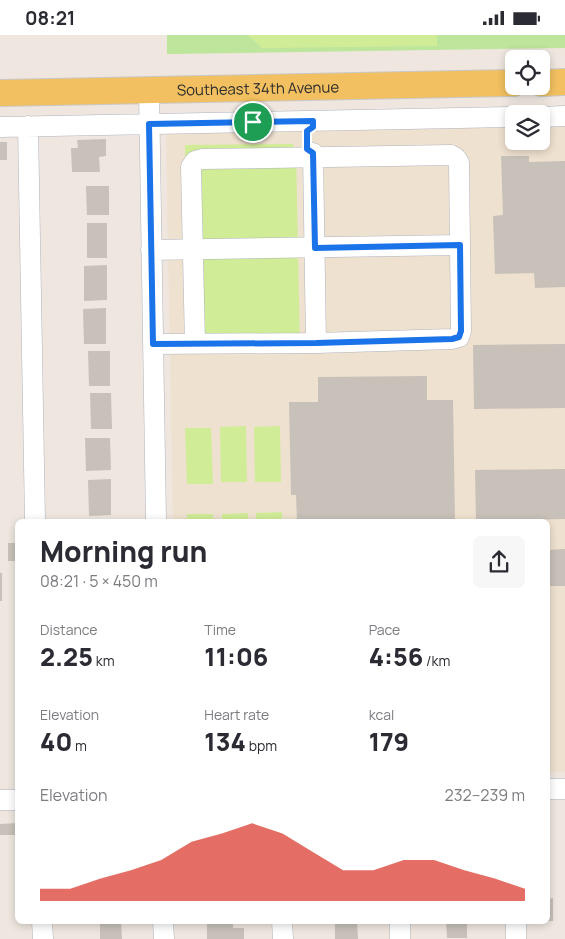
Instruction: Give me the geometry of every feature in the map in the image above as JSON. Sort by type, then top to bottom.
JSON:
[{"type":"main road","points":[[550,83],[565,82]]},
{"type":"main road","name":"Southeast 34th Avenue","points":[[0,93],[505,83]]},
{"type":"street","points":[[149,90],[156,519]]},
{"type":"street","points":[[550,117],[565,116]]},
{"type":"street","points":[[0,127],[149,124],[313,124],[505,117]]},
{"type":"street","points":[[313,124],[320,130],[320,149],[313,155]]},
{"type":"street","points":[[28,126],[35,519]]},
{"type":"street","points":[[313,155],[316,343]]},
{"type":"street","points":[[153,344],[195,344],[316,343],[452,339],[459,337],[461,331],[460,245],[458,163],[456,158],[451,155],[313,155],[202,159],[195,161],[192,167],[195,344]]},
{"type":"street","points":[[151,250],[460,245]]},
{"type":"street","points":[[550,789],[565,789]]},
{"type":"street","points":[[0,800],[15,800]]},
{"type":"street","points":[[42,924],[43,939]]},
{"type":"street","points":[[163,924],[164,939]]},
{"type":"street","points":[[282,924],[283,939]]},
{"type":"street","points":[[400,924],[400,939]]},
{"type":"street","points":[[516,924],[516,939]]},
{"type":"shaded area","points":[[565,124],[565,772],[550,773],[550,519],[173,519],[166,137],[171,131],[505,125],[505,150],[550,150],[550,125]]},
{"type":"green space","points":[[167,35],[565,35],[565,48],[167,54]]},
{"type":"green space","points":[[248,35],[437,35],[437,46],[262,48]]},
{"type":"green space","points":[[293,144],[296,149],[300,351],[189,354],[185,145]]},
{"type":"green space","points":[[246,426],[247,482],[221,482],[220,427]]},
{"type":"green space","points":[[280,426],[281,482],[255,482],[254,427]]},
{"type":"green space","points":[[185,428],[211,428],[213,484],[187,484]]},
{"type":"green space","points":[[282,512],[282,519],[256,519],[256,513]]},
{"type":"green space","points":[[248,513],[248,519],[222,519],[222,514]]},
{"type":"green space","points":[[187,514],[213,514],[213,519],[187,519]]},
{"type":"building","points":[[106,139],[106,156],[99,157],[100,172],[72,172],[71,148],[78,148],[77,140]]},
{"type":"building","points":[[0,142],[7,142],[7,160],[0,160]]},
{"type":"building","points":[[501,156],[529,156],[529,162],[565,161],[565,287],[535,288],[534,273],[495,274],[493,216],[503,215]]},
{"type":"building","points":[[86,186],[109,186],[109,215],[87,215]]},
{"type":"building","points":[[87,223],[107,223],[107,258],[87,258]]},
{"type":"building","points":[[107,265],[107,300],[84,301],[84,266]]},
{"type":"building","points":[[106,308],[106,344],[84,344],[83,309]]},
{"type":"building","points":[[565,344],[565,408],[474,409],[473,345]]},
{"type":"building","points":[[88,351],[110,351],[110,386],[89,386]]},
{"type":"building","points":[[427,376],[427,400],[453,400],[455,519],[297,519],[296,495],[291,495],[289,402],[318,402],[318,377]]},
{"type":"building","points":[[90,393],[111,393],[112,429],[91,429]]},
{"type":"building","points":[[85,438],[110,438],[111,470],[86,471]]},
{"type":"building","points":[[565,469],[565,519],[476,519],[475,470]]},
{"type":"building","points":[[111,479],[111,515],[89,516],[88,480]]},
{"type":"building","points":[[8,543],[15,543],[15,561],[8,561]]},
{"type":"building","points":[[565,549],[565,586],[550,586],[550,550]]},
{"type":"building","points":[[0,573],[2,573],[2,601],[0,601]]},
{"type":"building","points":[[15,823],[15,835],[0,835],[0,824]]},
{"type":"building","points":[[553,898],[553,921],[550,921],[550,899]]},
{"type":"building","points":[[100,924],[121,924],[122,939],[100,939]]},
{"type":"building","points":[[207,924],[233,924],[233,928],[244,928],[244,939],[207,939]]},
{"type":"building","points":[[335,924],[357,924],[358,939],[335,939]]},
{"type":"building","points":[[446,924],[467,924],[467,938],[447,938]]},
{"type":"route","points":[[313,121],[313,127],[307,131],[307,149],[313,153],[315,248],[460,245],[461,331],[459,337],[452,339],[316,343],[153,344],[149,124],[253,122],[313,121]]}]
